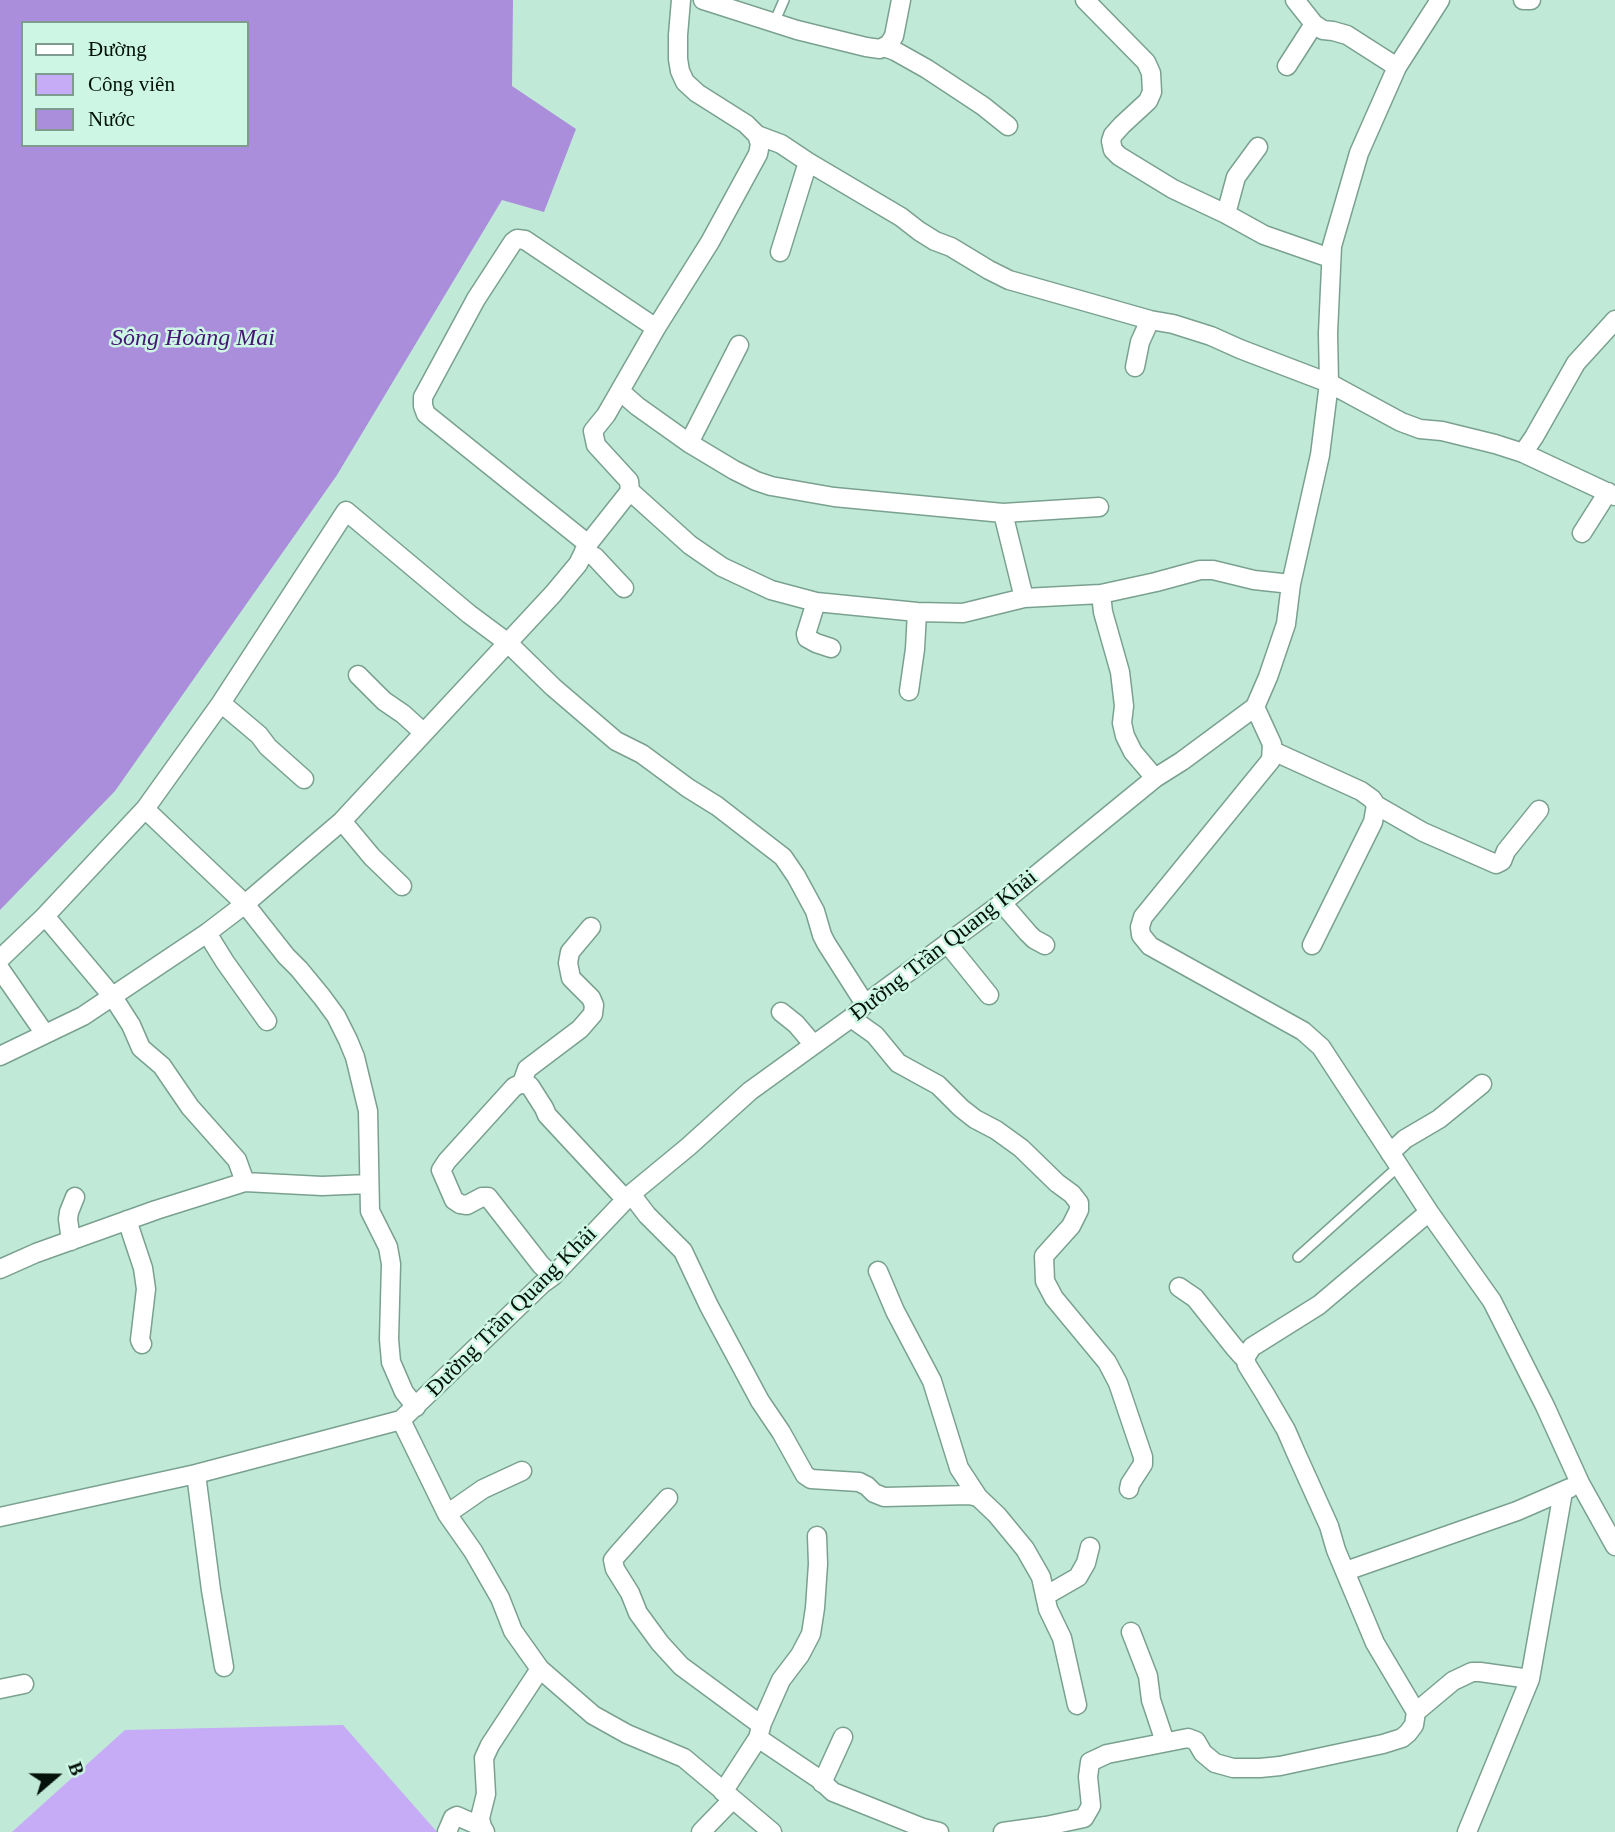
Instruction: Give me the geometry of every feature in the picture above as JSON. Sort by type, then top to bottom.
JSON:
[{"type":"street","points":[[681,0],[678,59],[685,82],[697,93],[746,124],[757,135],[780,144],[865,194],[934,240],[1009,280],[1211,336],[1329,383],[1401,422],[1420,429],[1443,431],[1523,453],[1611,494],[1582,533]]},
{"type":"street","points":[[703,0],[797,30],[880,49],[894,36],[901,0]]},
{"type":"street","points":[[1085,0],[1146,62],[1151,73],[1152,92],[1148,101],[1113,135],[1113,150],[1173,189],[1264,235],[1330,258]]},
{"type":"street","points":[[1295,0],[1314,24],[1323,30],[1346,36],[1397,67]]},
{"type":"street","points":[[1523,0],[1531,0]]},
{"type":"street","points":[[1436,2],[1397,67],[1359,153],[1332,246],[1329,383],[1320,455],[1291,584],[1286,624],[1255,707],[1269,736],[1273,751],[1271,760],[1143,917],[1140,927],[1141,934],[1150,946],[1303,1031],[1330,1059],[1429,1212],[1492,1301],[1580,1483],[1615,1546]]},
{"type":"street","points":[[1287,66],[1314,24]]},
{"type":"street","points":[[884,47],[928,69],[984,106],[1008,126]]},
{"type":"street","points":[[757,135],[760,144],[758,154],[710,242],[606,415],[593,431],[596,444],[629,481],[630,491],[690,545],[722,567],[771,590],[816,603],[917,612],[963,612],[1024,598],[1101,594],[1199,569],[1291,584]]},
{"type":"street","points":[[1226,214],[1236,177],[1258,147]]},
{"type":"street","points":[[780,253],[808,162]]},
{"type":"street","points":[[624,588],[586,547],[426,414],[423,397],[476,299],[517,239],[524,240],[656,328]]},
{"type":"street","points":[[1135,368],[1140,342],[1150,320]]},
{"type":"street","points":[[1523,453],[1576,363],[1615,320]]},
{"type":"street","points":[[689,443],[739,345]]},
{"type":"street","points":[[620,391],[689,443],[756,481],[784,490],[1003,513],[1099,507]]},
{"type":"street","points":[[0,1056],[83,1016],[207,933],[342,821],[570,574],[586,547],[630,491]]},
{"type":"street","points":[[0,959],[145,808],[221,703],[346,511],[469,614],[508,643],[616,741],[642,754],[717,806],[783,857],[815,911],[826,943],[865,1004]]},
{"type":"street","points":[[1003,513],[1024,598]]},
{"type":"street","points":[[1101,594],[1103,612],[1120,672],[1125,736],[1133,752],[1155,778]]},
{"type":"street","points":[[816,603],[807,638],[831,648]]},
{"type":"street","points":[[909,691],[917,612]]},
{"type":"street","points":[[358,675],[384,701],[424,733]]},
{"type":"street","points":[[221,703],[304,779]]},
{"type":"street","name":"Đường Trần Quang Khải","points":[[0,1517],[196,1474],[401,1420],[553,1276],[628,1196],[750,1091],[1002,903],[1155,778],[1255,707]]},
{"type":"street","points":[[1273,751],[1362,791],[1376,804],[1423,832],[1496,864],[1502,862],[1506,851],[1539,810]]},
{"type":"street","points":[[1312,945],[1373,822],[1376,804]]},
{"type":"street","points":[[145,808],[245,904],[322,997],[336,1016],[348,1040],[355,1057],[368,1111],[370,1211],[388,1247],[391,1264],[391,1362],[404,1392],[416,1407]]},
{"type":"street","points":[[342,821],[401,886]]},
{"type":"street","points":[[1002,903],[1028,933],[1045,945]]},
{"type":"street","points":[[45,915],[113,997],[131,1025],[141,1048],[162,1066],[190,1107],[237,1160],[246,1182]]},
{"type":"street","points":[[553,1276],[541,1265],[488,1197],[482,1197],[467,1205],[454,1200],[441,1170],[514,1087],[522,1083],[527,1069],[580,1028],[593,1014],[594,1005],[591,998],[571,978],[568,963],[570,952],[591,927]]},
{"type":"street","points":[[207,933],[267,1021]]},
{"type":"street","points":[[947,943],[989,995]]},
{"type":"street","points":[[0,969],[45,1034]]},
{"type":"street","points":[[781,1012],[796,1024],[813,1044]]},
{"type":"street","points":[[851,1018],[875,1034],[898,1063],[938,1085],[975,1119],[1021,1148],[1079,1203],[1079,1210],[1071,1226],[1044,1256],[1045,1281],[1055,1298],[1107,1363],[1118,1382],[1143,1457],[1143,1464],[1129,1489]]},
{"type":"street","points":[[522,1083],[530,1086],[547,1115],[683,1251],[740,1365],[805,1475],[811,1479],[859,1482],[884,1497],[960,1494],[978,1497]]},
{"type":"street","points":[[1394,1159],[1405,1139],[1439,1119],[1482,1084]]},
{"type":"street","points":[[0,1269],[127,1220],[246,1182],[322,1186],[369,1184]]},
{"type":"street","points":[[71,1241],[68,1219],[75,1197]]},
{"type":"street","points":[[1245,1358],[1252,1347],[1319,1305],[1429,1212]]},
{"type":"street","points":[[127,1220],[144,1268],[146,1289],[140,1340],[142,1344]]},
{"type":"street","points":[[878,1271],[895,1311],[932,1381],[959,1468],[978,1497],[1025,1549],[1041,1577],[1048,1608],[1062,1638],[1077,1705]]},
{"type":"street","points":[[1003,1832],[1084,1818],[1091,1806],[1088,1777],[1090,1762],[1107,1754],[1188,1738],[1195,1741],[1203,1753],[1215,1763],[1233,1768],[1270,1767],[1383,1744],[1402,1738],[1414,1725],[1416,1712],[1375,1643],[1336,1550],[1326,1518],[1286,1430],[1245,1358],[1195,1298],[1179,1287]]},
{"type":"street","points":[[401,1420],[447,1514],[473,1551],[500,1598],[513,1631],[540,1669],[593,1715],[627,1734],[684,1758],[772,1832]]},
{"type":"street","points":[[447,1514],[483,1489],[522,1471]]},
{"type":"street","points":[[196,1474],[207,1566],[224,1667]]},
{"type":"street","points":[[1346,1571],[1517,1511],[1580,1483]]},
{"type":"street","points":[[1473,1830],[1530,1679],[1563,1492]]},
{"type":"street","points":[[668,1498],[613,1560],[638,1613],[660,1643],[681,1666],[757,1722],[760,1730],[782,1752],[832,1792],[939,1832]]},
{"type":"street","points":[[701,1832],[728,1796],[781,1680],[800,1656],[811,1634],[816,1608],[817,1536]]},
{"type":"street","points":[[1045,1596],[1078,1577],[1086,1563],[1090,1547]]},
{"type":"street","points":[[1131,1632],[1148,1675],[1151,1700],[1166,1742]]},
{"type":"street","points":[[483,1830],[480,1818],[485,1794],[484,1758],[540,1669]]},
{"type":"street","points":[[1416,1712],[1453,1681],[1472,1672],[1530,1679]]},
{"type":"street","points":[[0,1689],[24,1684]]},
{"type":"street","points":[[822,1783],[842,1737]]},
{"type":"street","points":[[447,1832],[453,1818],[457,1816],[483,1830]]},
{"type":"lane","points":[[775,23],[784,0]]},
{"type":"lane","points":[[1298,1257],[1394,1159]]},
{"type":"green space","points":[[343,1725],[437,1832],[12,1832],[125,1730]]},
{"type":"water","name":"Sông Hoàng Mai","points":[[0,0],[513,0],[512,86],[576,129],[544,212],[502,200],[337,475],[115,791],[0,910]]}]
